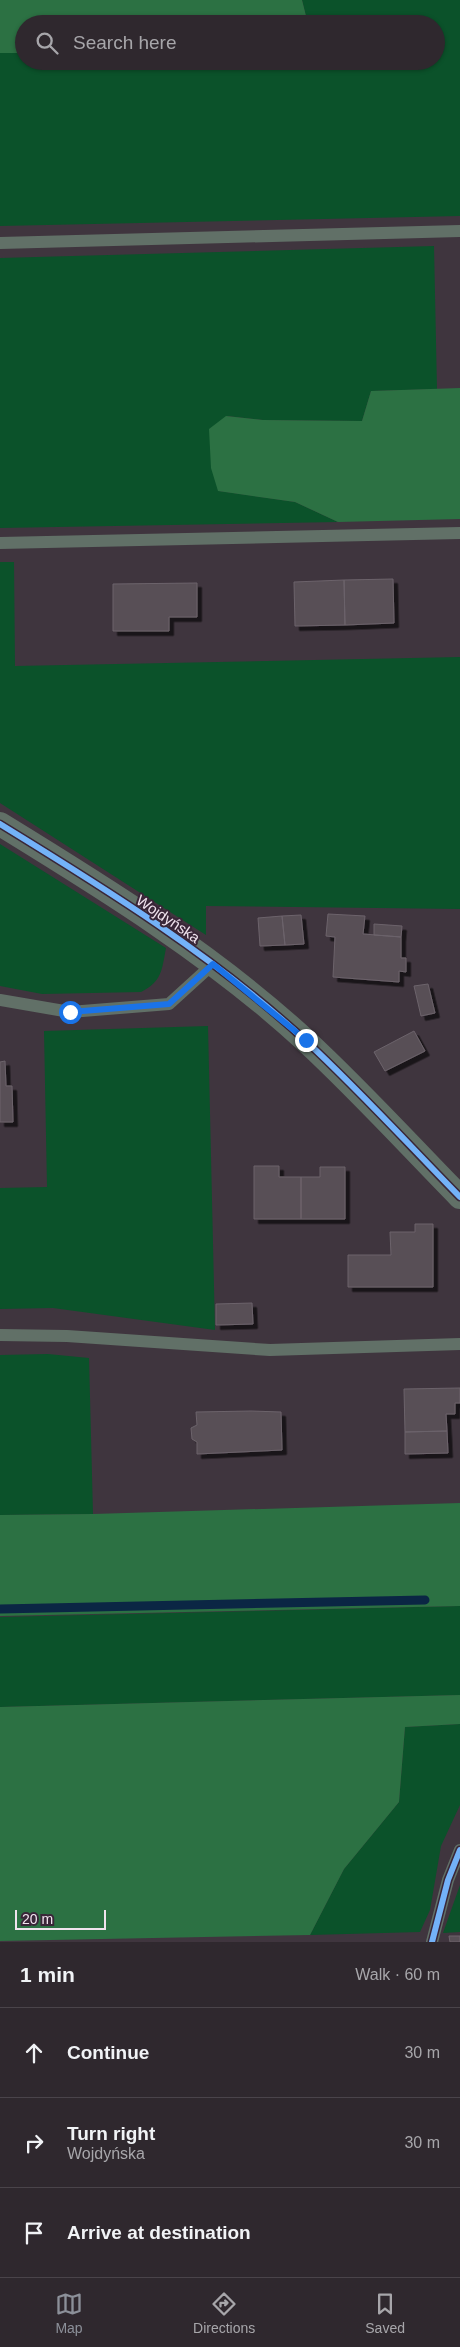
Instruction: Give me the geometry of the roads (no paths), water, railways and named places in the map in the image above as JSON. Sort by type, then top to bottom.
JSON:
[{"type":"street","name":"Wojdyńska","points":[[0,824],[76,871],[213,964],[306,1040],[455,1187]]},
{"type":"lane","points":[[0,244],[460,231]]},
{"type":"lane","points":[[0,542],[460,533]]},
{"type":"lane","points":[[0,1000],[70,1012],[169,1004],[213,964]]},
{"type":"lane","points":[[0,1335],[67,1336],[270,1350],[460,1344]]},
{"type":"lane","points":[[432,1942],[448,1880],[460,1850]]},
{"type":"waterway","points":[[0,1609],[425,1600]]}]
